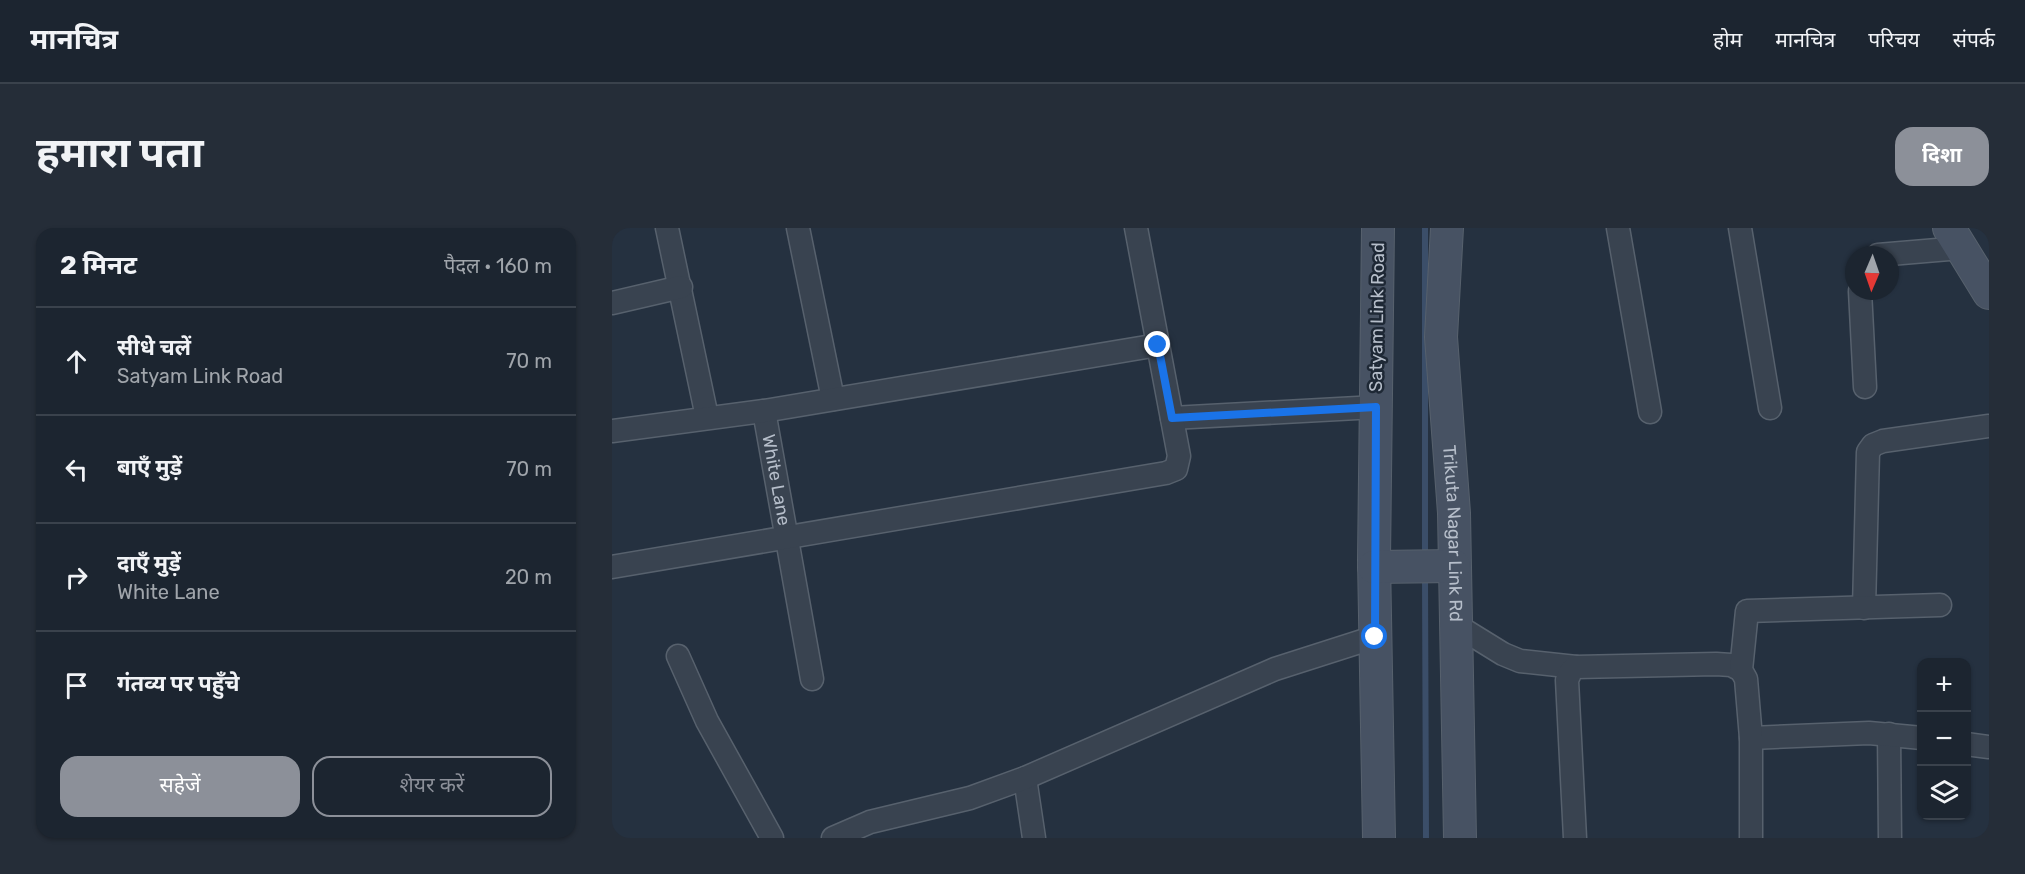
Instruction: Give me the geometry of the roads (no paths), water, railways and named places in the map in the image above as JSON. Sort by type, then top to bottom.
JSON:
[{"type":"main road","name":"Satyam Link Road","points":[[1378,228],[1376,407],[1383,567],[1375,637],[1379,838]]},
{"type":"main road","name":"Trikuta Nagar Link Rd","points":[[1447,228],[1441,337],[1454,513],[1444,567],[1456,625],[1460,838]]},
{"type":"main road","points":[[1955,238],[1989,293]]},
{"type":"main road","points":[[1383,567],[1444,567]]},
{"type":"street","points":[[667,228],[707,417]]},
{"type":"street","points":[[798,228],[833,399]]},
{"type":"street","name":"White Lane","points":[[1137,228],[1172,418],[1179,463],[1176,469],[1166,473],[787,536],[764,411],[1158,345]]},
{"type":"street","points":[[1618,228],[1650,412]]},
{"type":"street","points":[[1740,228],[1770,408]]},
{"type":"street","points":[[1899,250],[1955,238]]},
{"type":"street","points":[[612,303],[681,287]]},
{"type":"street","points":[[1860,300],[1865,387]]},
{"type":"street","points":[[1172,418],[1376,407]]},
{"type":"street","points":[[612,431],[764,411]]},
{"type":"street","points":[[1864,608],[1868,452],[1874,445],[1883,441],[1989,426]]},
{"type":"street","points":[[612,567],[787,536],[812,679]]},
{"type":"street","points":[[1751,838],[1751,738],[1746,679],[1741,669],[1747,611],[1940,605]]},
{"type":"street","points":[[1456,625],[1503,654],[1520,661],[1576,668],[1716,664],[1731,665],[1741,669]]},
{"type":"street","points":[[833,838],[870,822],[970,798],[1025,778],[1275,669],[1375,637]]},
{"type":"street","points":[[678,656],[707,721],[772,838]]},
{"type":"street","points":[[1575,838],[1567,681],[1571,671],[1576,668]]},
{"type":"street","points":[[1751,738],[1889,734],[1917,737]]},
{"type":"street","points":[[1889,734],[1890,838]]},
{"type":"street","points":[[1971,745],[1989,747]]},
{"type":"street","points":[[1025,778],[1034,838]]},
{"type":"waterway","points":[[1425,228],[1425,557]]},
{"type":"waterway","points":[[1425,577],[1426,838]]}]
